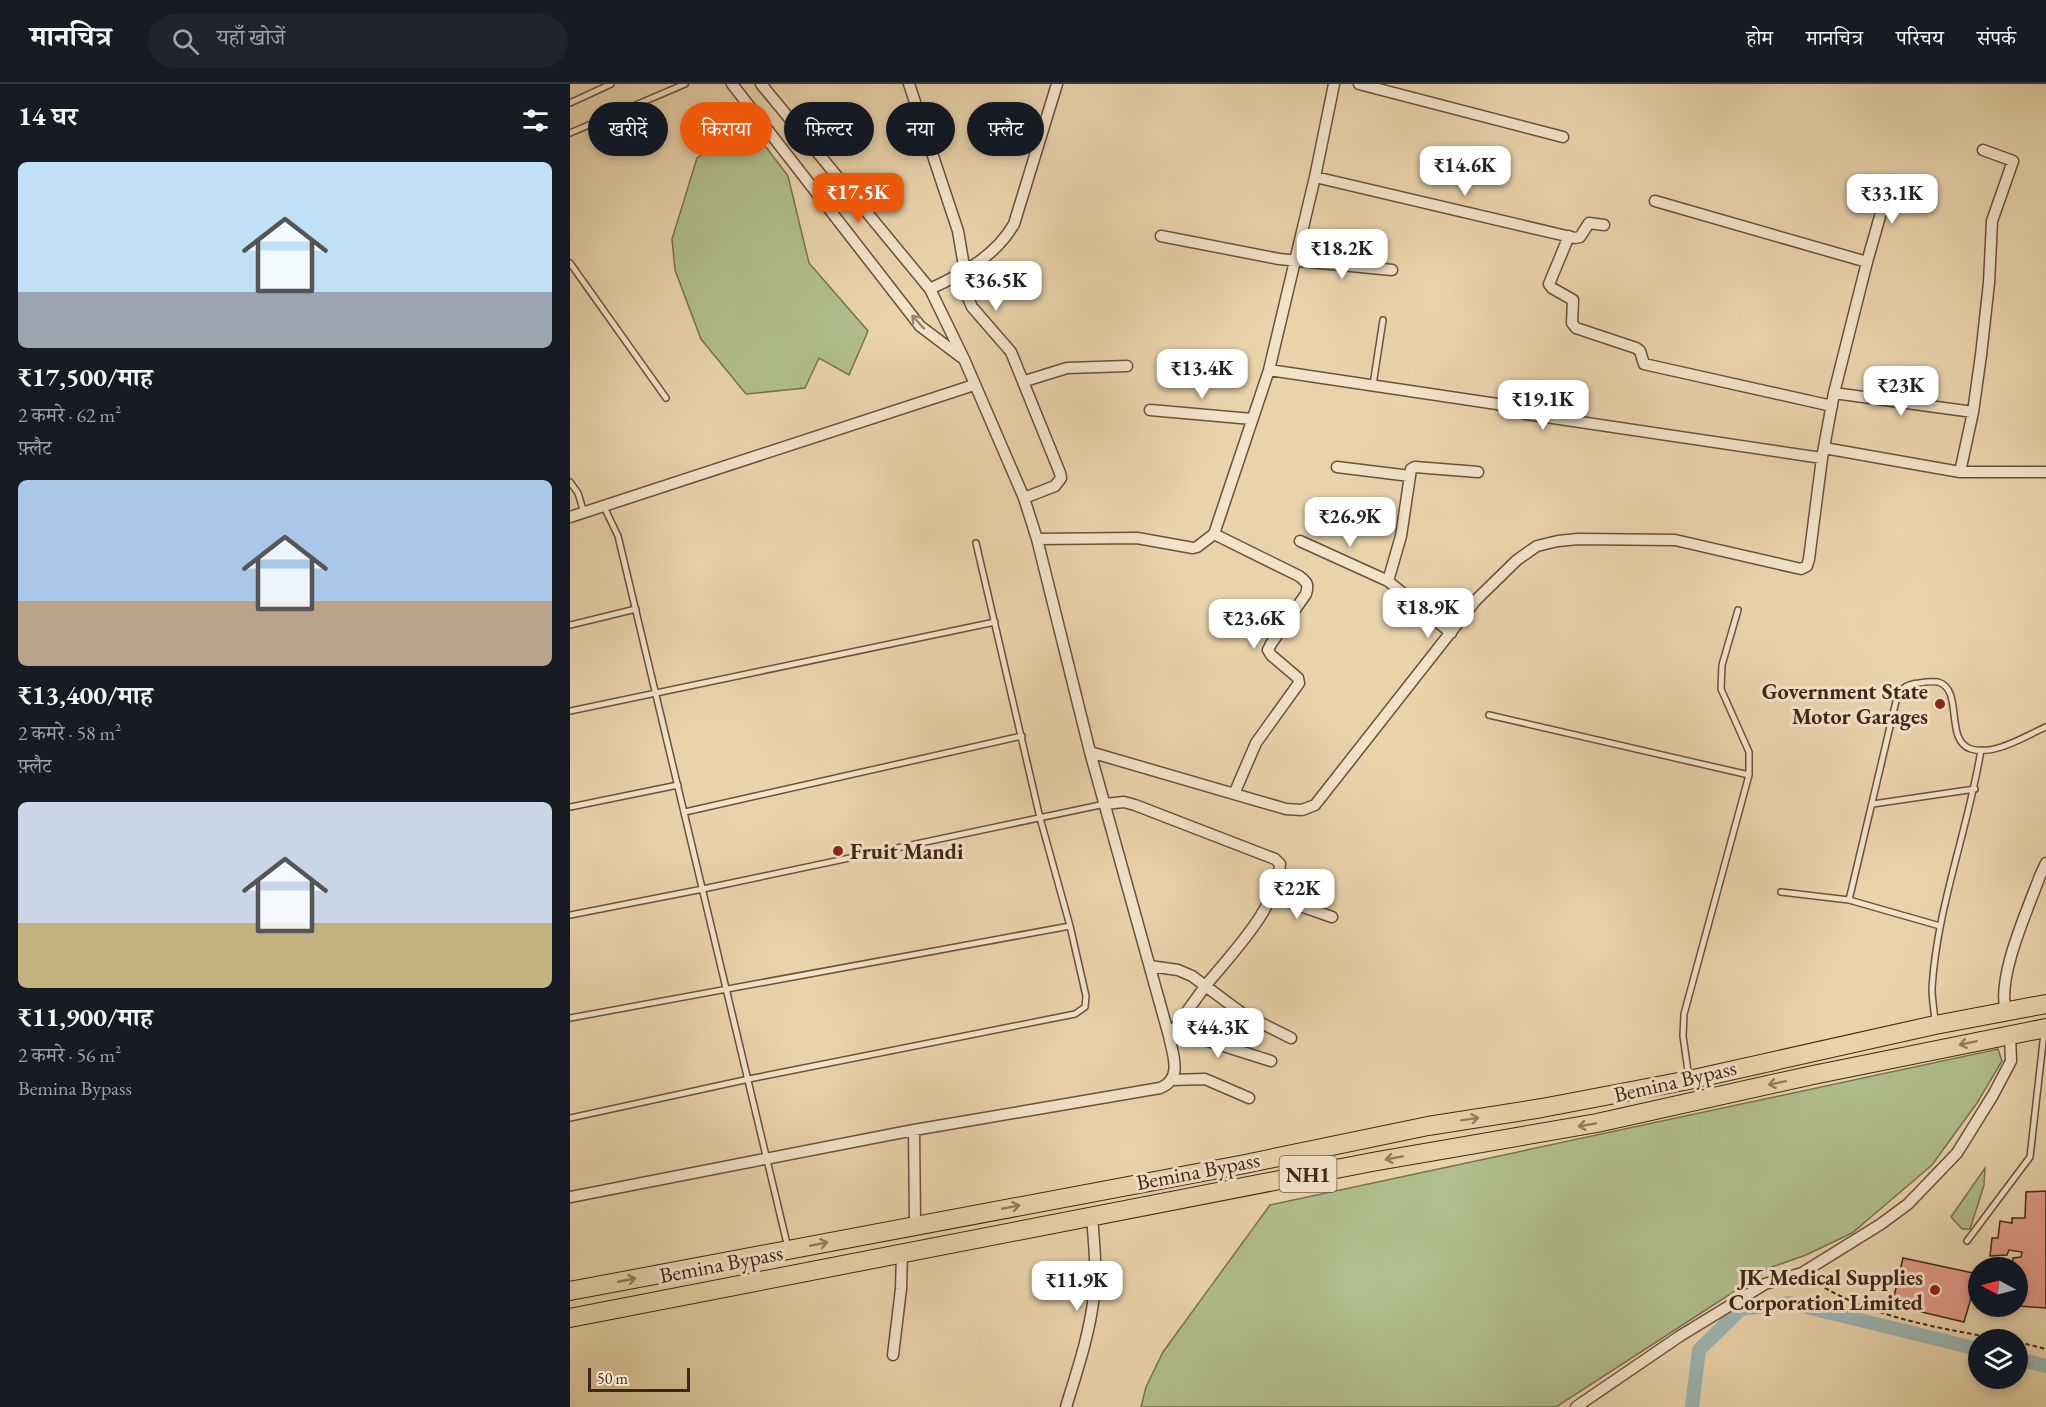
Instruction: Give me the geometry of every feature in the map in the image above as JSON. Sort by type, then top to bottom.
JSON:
[{"type":"highway","name":"Bemina Bypass","points":[[570,1291],[1245,1164],[1428,1126],[1542,1108],[1689,1080],[1935,1025],[2046,1004]]},
{"type":"highway","name":"Bemina Bypass","points":[[570,1318],[1372,1162],[1597,1123],[2045,1028]]},
{"type":"street","points":[[732,84],[920,326],[963,359]]},
{"type":"street","points":[[570,1197],[914,1130],[1160,1088],[1172,1080],[1175,1071],[1171,1033],[1090,752],[1037,539],[1024,498],[930,289],[761,84]]},
{"type":"street","points":[[909,84],[958,231],[965,273],[965,291],[972,307],[1006,344],[1024,381],[1056,460],[1061,478],[1055,486],[1024,498]]},
{"type":"street","points":[[930,289],[965,273],[1000,243],[1014,224],[1057,84]]},
{"type":"street","points":[[1037,539],[1137,538],[1193,548],[1214,534],[1269,370],[1296,261],[1334,84]]},
{"type":"street","points":[[1359,84],[1563,137]]},
{"type":"street","points":[[1960,472],[1973,412],[1989,283],[1992,221],[2013,161],[1983,150]]},
{"type":"street","points":[[1315,177],[1579,238],[1589,223],[1604,225]]},
{"type":"street","points":[[1090,752],[1286,809],[1302,810],[1315,805],[1476,600],[1517,560],[1537,546],[1558,541],[1608,538],[1675,540],[1804,568],[1809,559],[1823,453],[1834,393],[1890,181]]},
{"type":"street","points":[[1655,201],[1867,262]]},
{"type":"street","points":[[1161,236],[1279,259],[1392,270]]},
{"type":"street","points":[[1569,236],[1549,284],[1573,300],[1572,323],[1576,328],[1636,348],[1640,351],[1644,364],[1833,406]]},
{"type":"street","points":[[1024,381],[1067,368],[1127,366]]},
{"type":"street","points":[[1269,370],[1497,404],[1526,414],[1960,472],[2046,472]]},
{"type":"street","points":[[570,517],[974,385]]},
{"type":"street","points":[[1834,393],[1973,412]]},
{"type":"street","points":[[1150,410],[1252,419]]},
{"type":"street","points":[[1337,467],[1410,476]]},
{"type":"street","points":[[1388,581],[1401,536],[1411,469],[1415,467],[1478,472]]},
{"type":"street","points":[[1214,534],[1299,576],[1307,582],[1308,587],[1306,594],[1268,650],[1270,655],[1298,678],[1299,683],[1256,743],[1234,794]]},
{"type":"street","points":[[1300,541],[1388,581],[1451,633]]},
{"type":"street","points":[[1105,804],[1124,802],[1135,805],[1275,859],[1280,864],[1272,896],[1241,944],[1171,1033]]},
{"type":"street","points":[[2006,1012],[2003,1002],[2007,967],[2046,863]]},
{"type":"street","points":[[1272,896],[1332,916]]},
{"type":"street","points":[[1150,966],[1178,970],[1192,976],[1243,1014],[1291,1038]]},
{"type":"street","points":[[1171,1033],[1271,1061]]},
{"type":"street","points":[[1576,1407],[1680,1336],[1765,1284],[1802,1273],[1874,1229],[1908,1204],[1957,1153],[1993,1095],[2011,1061],[2010,1034]]},
{"type":"street","points":[[1172,1080],[1205,1079],[1249,1098]]},
{"type":"street","points":[[914,1130],[915,1225]]},
{"type":"street","points":[[1066,1407],[1087,1335],[1094,1295],[1096,1266],[1092,1216]]},
{"type":"street","points":[[893,1355],[900,1298],[902,1254]]},
{"type":"lane","points":[[570,102],[611,84]]},
{"type":"lane","points":[[570,133],[685,84]]},
{"type":"lane","points":[[570,263],[666,398]]},
{"type":"lane","points":[[1373,385],[1383,320]]},
{"type":"lane","points":[[570,482],[578,493],[584,513]]},
{"type":"lane","points":[[604,507],[618,536],[789,1250]]},
{"type":"lane","points":[[570,1118],[749,1079],[1075,1014],[1085,1007],[1086,996],[1070,926],[1040,818],[976,543]]},
{"type":"lane","points":[[570,625],[636,609]]},
{"type":"lane","points":[[1689,1080],[1683,1036],[1684,1014],[1749,775],[1749,752],[1720,689],[1722,665],[1738,610]]},
{"type":"lane","points":[[570,711],[995,622]]},
{"type":"lane","points":[[1849,900],[1897,697],[1906,686],[1937,682],[1945,685],[1950,693],[1957,730],[1962,743],[1970,749],[1981,750],[2003,746],[2046,727]]},
{"type":"lane","points":[[1489,715],[1749,775]]},
{"type":"lane","points":[[685,812],[1022,736]]},
{"type":"lane","points":[[1935,1025],[1932,990],[1940,926],[1974,789],[1981,750]]},
{"type":"lane","points":[[570,807],[678,785]]},
{"type":"lane","points":[[1873,804],[1974,789]]},
{"type":"lane","points":[[570,915],[704,890],[1105,804]]},
{"type":"lane","points":[[1781,892],[1849,900],[1940,926]]},
{"type":"lane","points":[[570,1018],[1070,926]]},
{"type":"lane","points":[[1967,1241],[2031,1157],[2045,1028]]},
{"type":"path","points":[[1802,1273],[1834,1295],[1867,1308],[1923,1325],[1968,1333]]},
{"type":"path","points":[[2028,1344],[2046,1349]]},
{"type":"green space","points":[[772,155],[788,176],[809,263],[868,331],[849,375],[819,358],[805,388],[746,394],[701,339],[675,270],[672,239],[697,158],[700,156]]},
{"type":"green space","points":[[1998,1049],[2002,1061],[1977,1103],[1932,1165],[1852,1233],[1806,1255],[1772,1267],[1556,1407],[1141,1407],[1146,1387],[1163,1352],[1270,1205]]},
{"type":"green space","points":[[1985,1168],[1984,1185],[1970,1229],[1962,1229],[1951,1217]]},
{"type":"building","points":[[2046,1191],[2046,1308],[2028,1307],[2028,1257],[2021,1257],[2022,1252],[2009,1250],[2007,1255],[1990,1256],[1992,1238],[1998,1238],[2000,1221],[2012,1223],[2012,1218],[2025,1218],[2026,1192]]},
{"type":"building","name":"JK Medical Supplies Corporation Limited","points":[[1903,1258],[1968,1272],[1968,1308],[1964,1322],[1892,1305]]},
{"type":"waterway","points":[[1692,1407],[1699,1350],[1741,1309],[1790,1303],[1968,1347]]},
{"type":"waterway","points":[[2028,1362],[2046,1366]]},
{"type":"place","name":"Government State Motor Garages","points":[[1940,704]]},
{"type":"place","name":"Fruit Mandi","points":[[838,851]]},
{"type":"place","name":"JK Medical Supplies Corporation Limited","points":[[1935,1290]]}]
